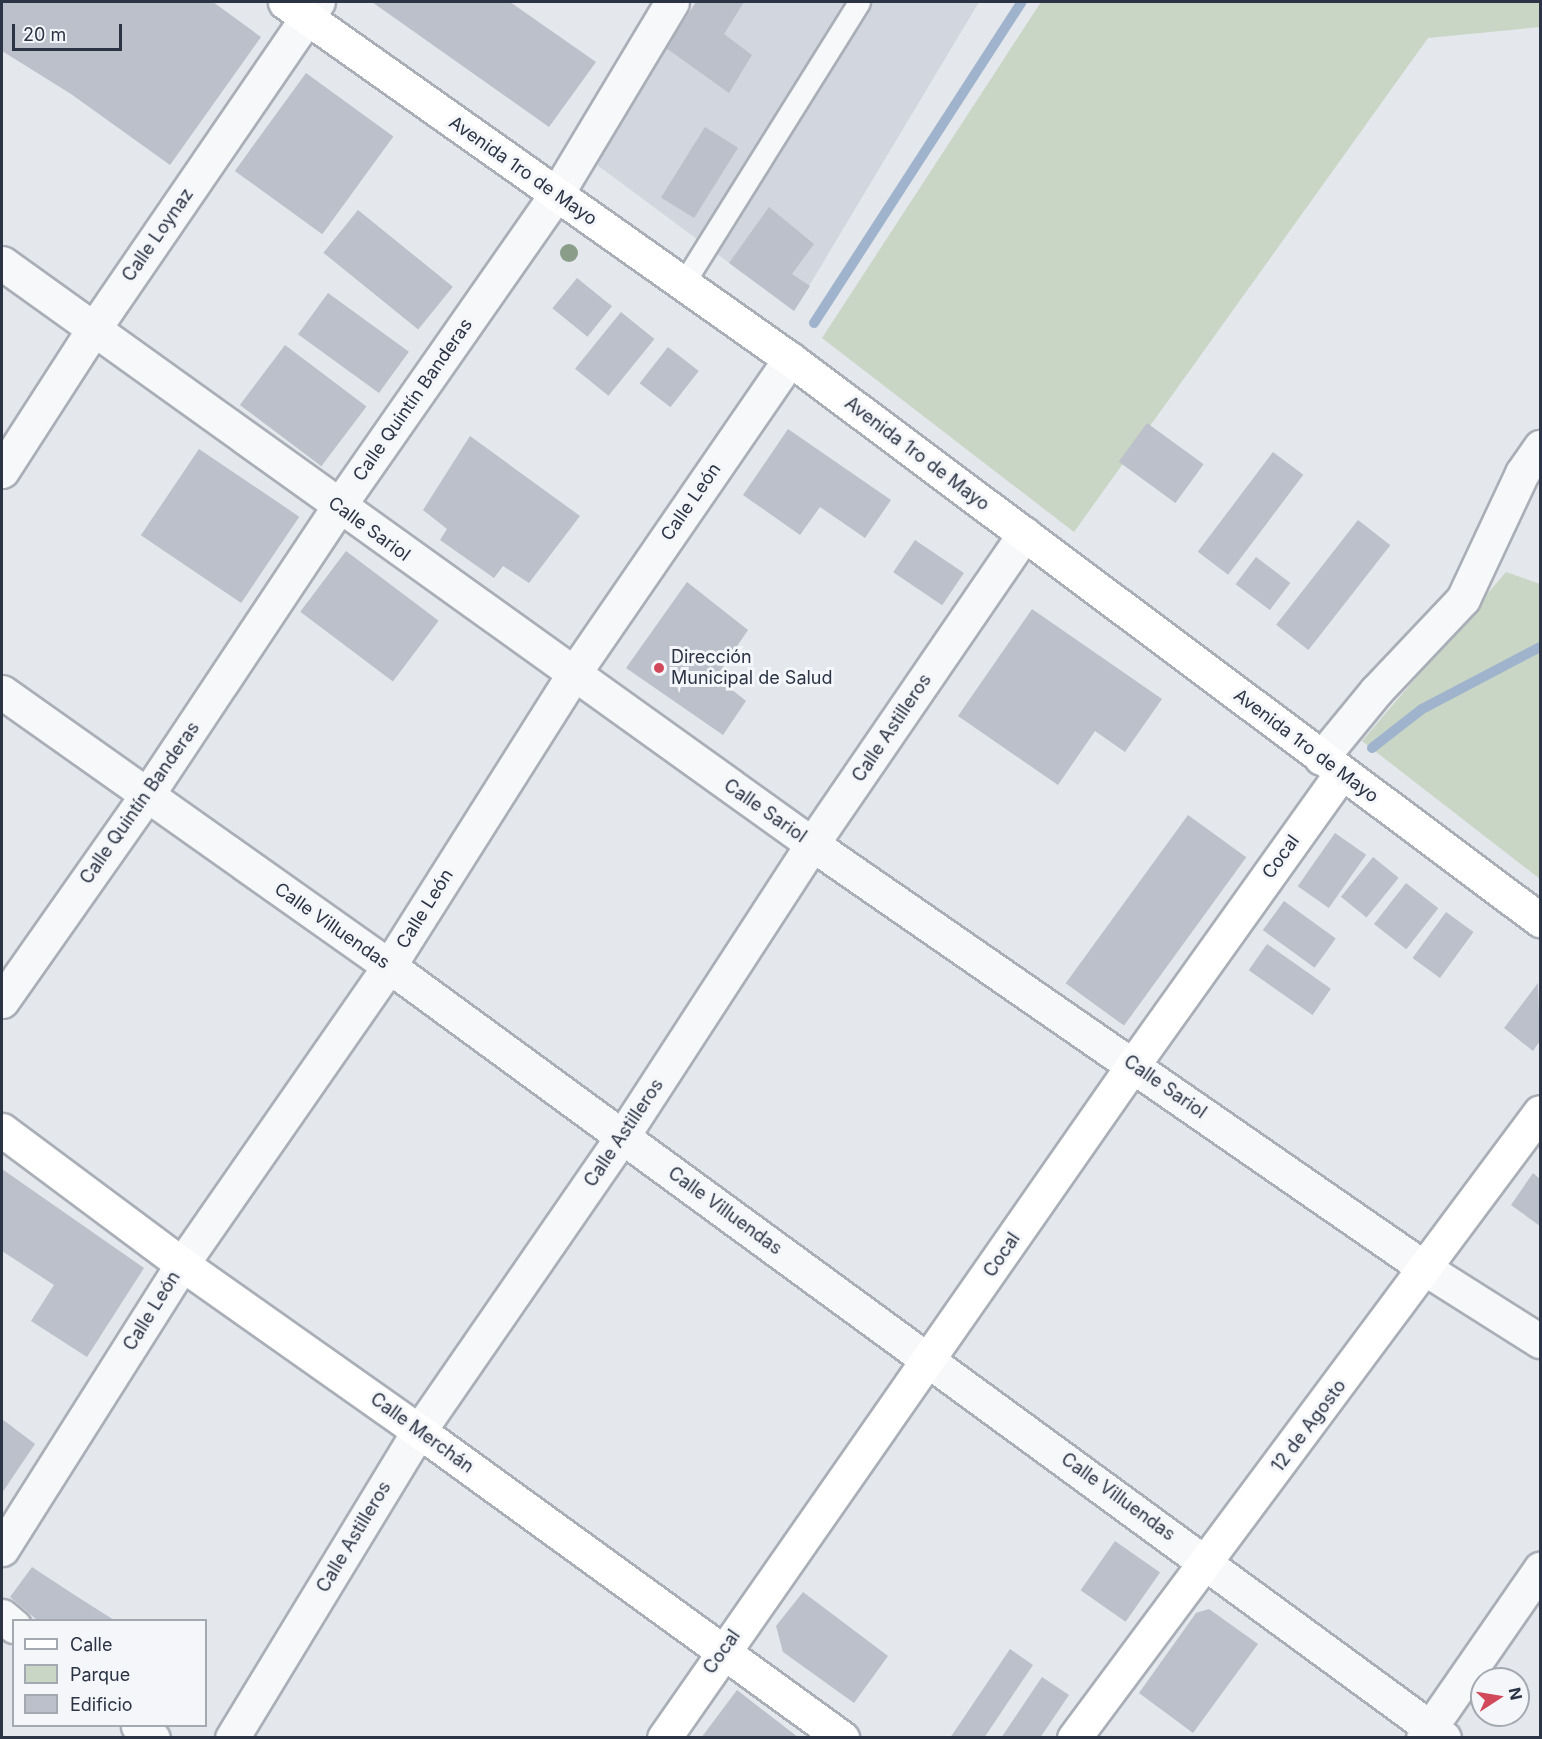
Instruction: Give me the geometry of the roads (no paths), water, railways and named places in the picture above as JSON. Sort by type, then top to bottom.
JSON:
[{"type":"main road","name":"Avenida 1ro de Mayo","points":[[304,7],[556,195],[790,359],[1331,766],[1540,920]]},
{"type":"main road","name":"Cocal","points":[[664,1737],[931,1359],[1133,1065],[1331,766]]},
{"type":"main road","name":"12 de Agosto","points":[[1074,1737],[1426,1269],[1540,1112]]},
{"type":"main road","name":"Calle Merchán","points":[[2,1130],[182,1264],[419,1431],[842,1737]]},
{"type":"street","name":"Calle Quintín Banderas","points":[[2,1001],[147,795],[338,507],[556,195],[672,2]]},
{"type":"street","name":"Calle Loynaz","points":[[2,471],[304,7]]},
{"type":"street","name":"Calle Sariol","points":[[2,263],[572,676],[1426,1269],[1540,1341]]},
{"type":"street","name":"Calle León","points":[[2,1550],[182,1264],[389,966],[572,676],[790,359]]},
{"type":"street","name":"Cocal","points":[[1331,766],[1376,691],[1462,599],[1522,473],[1540,447]]},
{"type":"street","name":"Calle Astilleros","points":[[232,1737],[419,1431],[622,1137],[812,844],[1024,534]]},
{"type":"street","name":"Calle Villuendas","points":[[2,692],[389,966],[931,1359],[1206,1562],[1432,1734]]},
{"type":"street","points":[[1432,1734],[1540,1569]]},
{"type":"street","points":[[140,1727],[153,1737]]},
{"type":"lane","points":[[683,284],[859,2]]},
{"type":"waterway","points":[[814,323],[1022,2]]},
{"type":"waterway","points":[[1372,748],[1422,709],[1540,647]]},
{"type":"place","name":"Dirección Municipal de Salud","points":[[659,668]]}]
